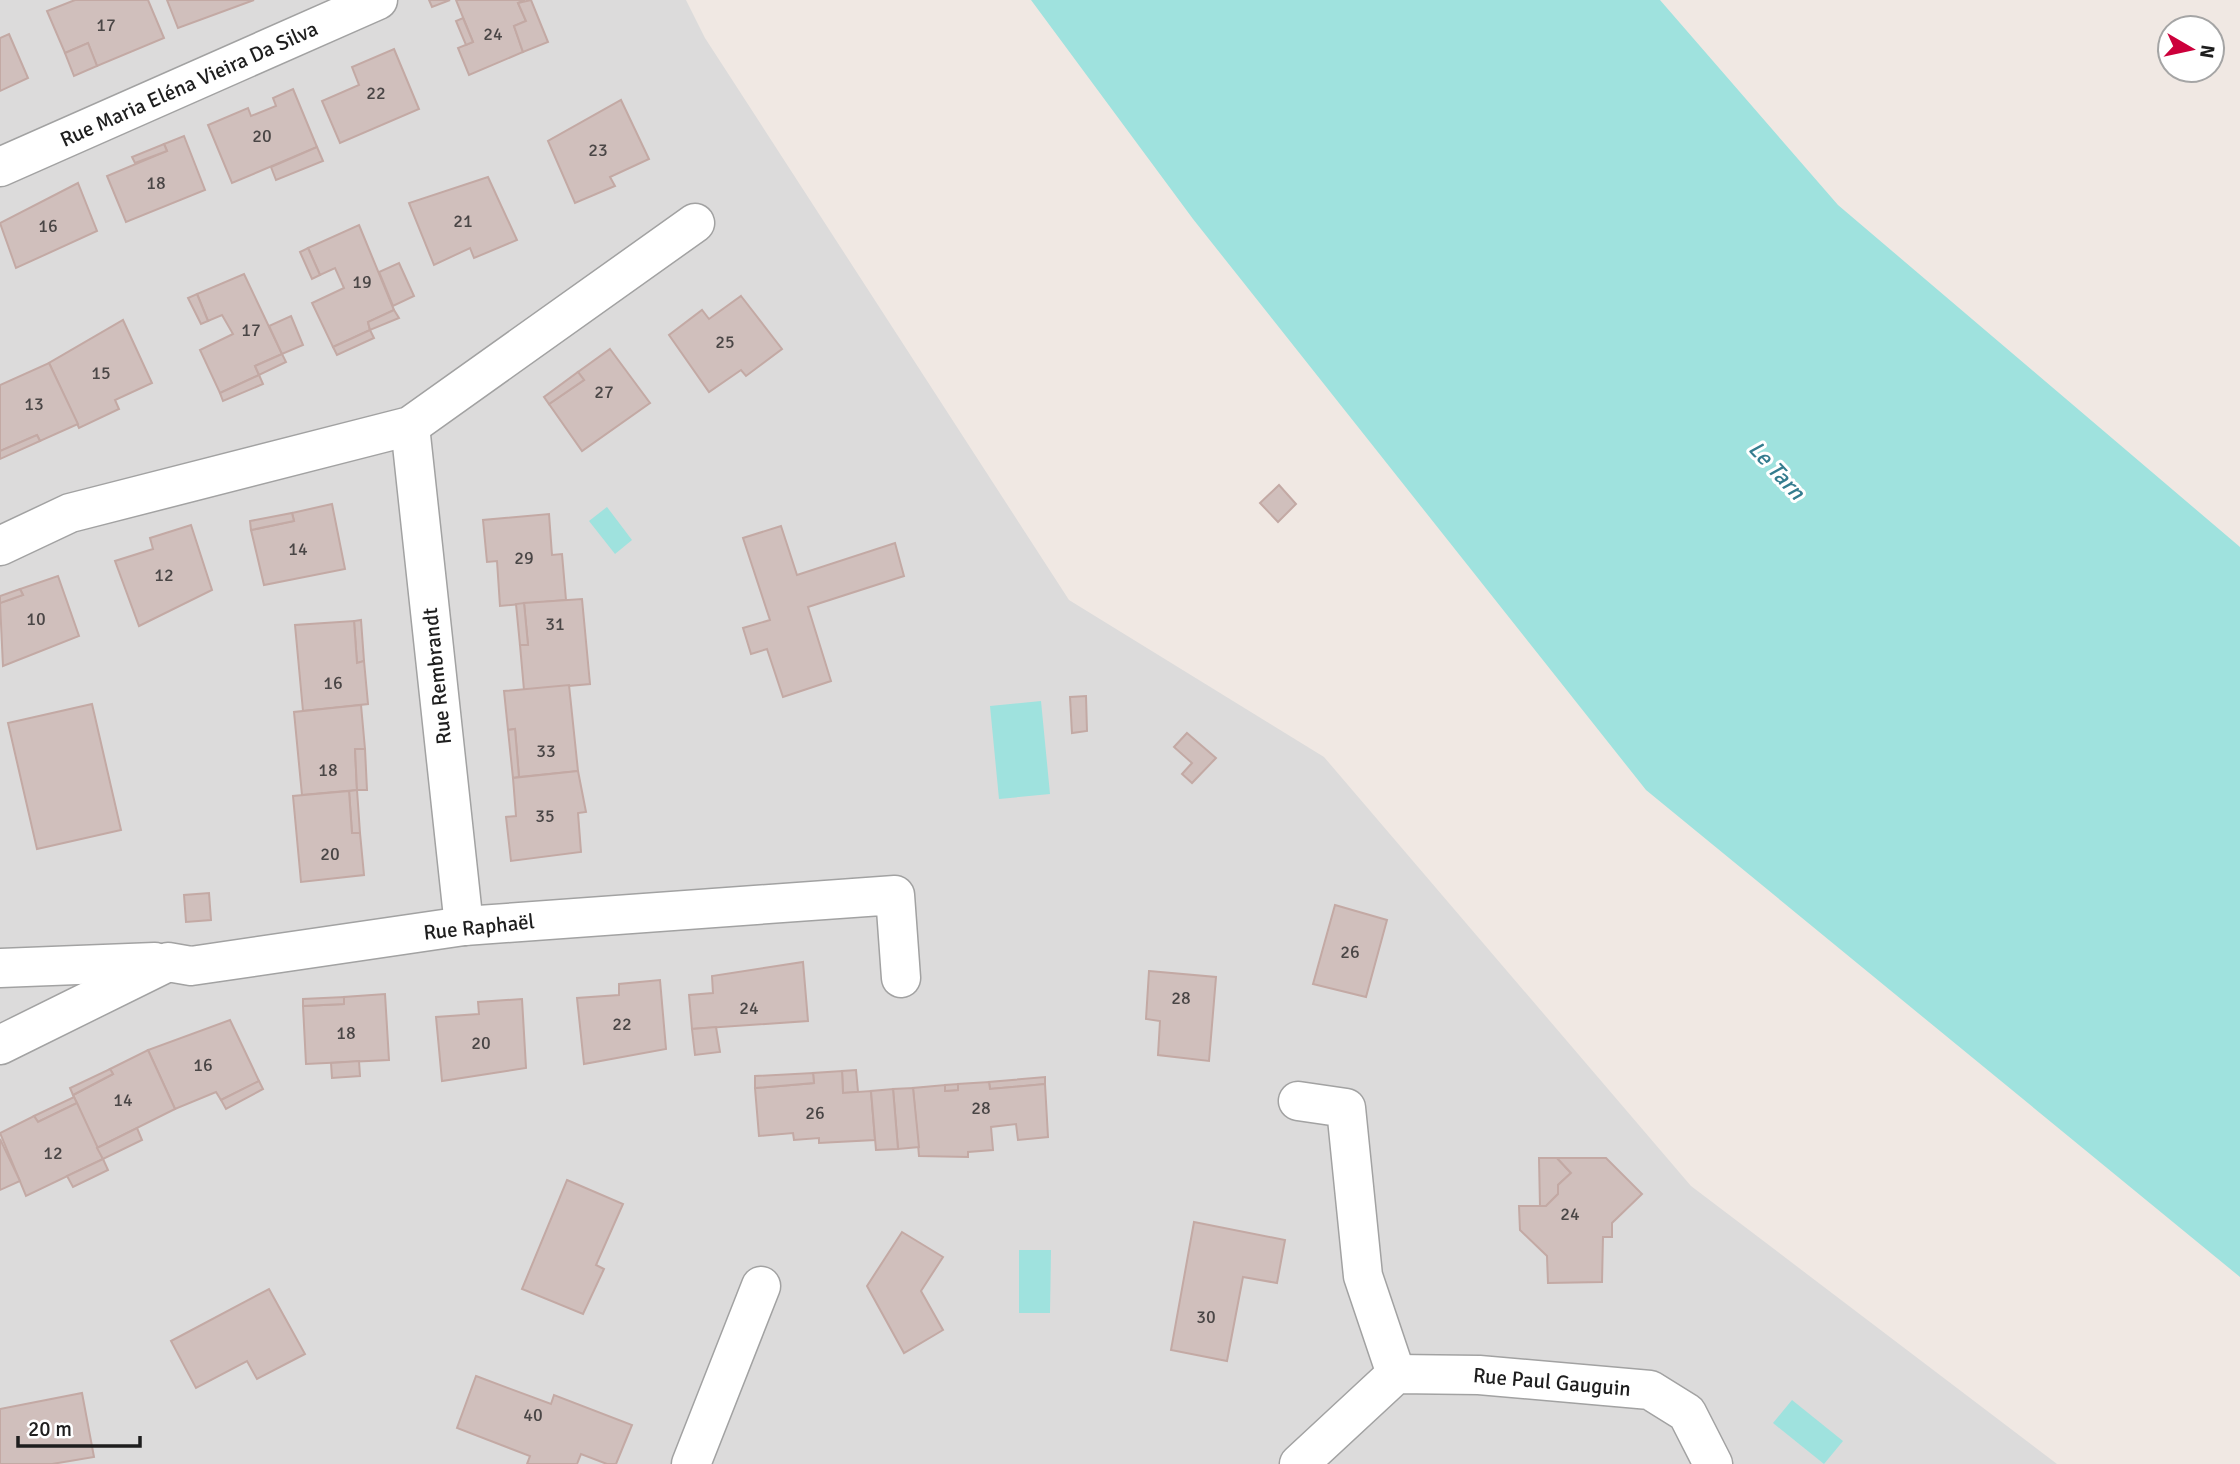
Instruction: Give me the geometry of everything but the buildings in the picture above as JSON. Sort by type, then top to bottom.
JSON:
[{"type":"street","name":"Rue Maria Eléna Vieira Da Silva","points":[[0,167],[378,0]]},
{"type":"street","points":[[0,546],[71,513],[410,426],[695,223]]},
{"type":"street","name":"Rue Rembrandt","points":[[410,426],[464,926]]},
{"type":"street","name":"Rue Raphaël","points":[[0,968],[168,962],[191,966],[464,926],[895,895],[901,978]]},
{"type":"street","points":[[0,1045],[168,962]]},
{"type":"street","points":[[1298,1101],[1346,1108],[1363,1276],[1396,1374],[1299,1464]]},
{"type":"street","points":[[691,1464],[761,1286]]},
{"type":"street","name":"Rue Paul Gauguin","points":[[1396,1374],[1479,1375],[1650,1390],[1687,1413],[1713,1464]]},
{"type":"shaded area","points":[[0,0],[686,0],[705,38],[1069,600],[1324,757],[1691,1186],[2057,1464],[0,1464]]},
{"type":"water","name":"Le Tarn","points":[[1031,0],[1660,0],[1838,205],[2240,547],[2240,1277],[1646,790],[1193,219]]},
{"type":"water","points":[[607,507],[632,540],[615,554],[589,521]]},
{"type":"water","points":[[1041,701],[1050,794],[999,799],[990,706]]},
{"type":"water","points":[[1019,1250],[1051,1250],[1050,1313],[1019,1313]]},
{"type":"water","points":[[1792,1400],[1843,1441],[1824,1464],[1773,1423]]}]
